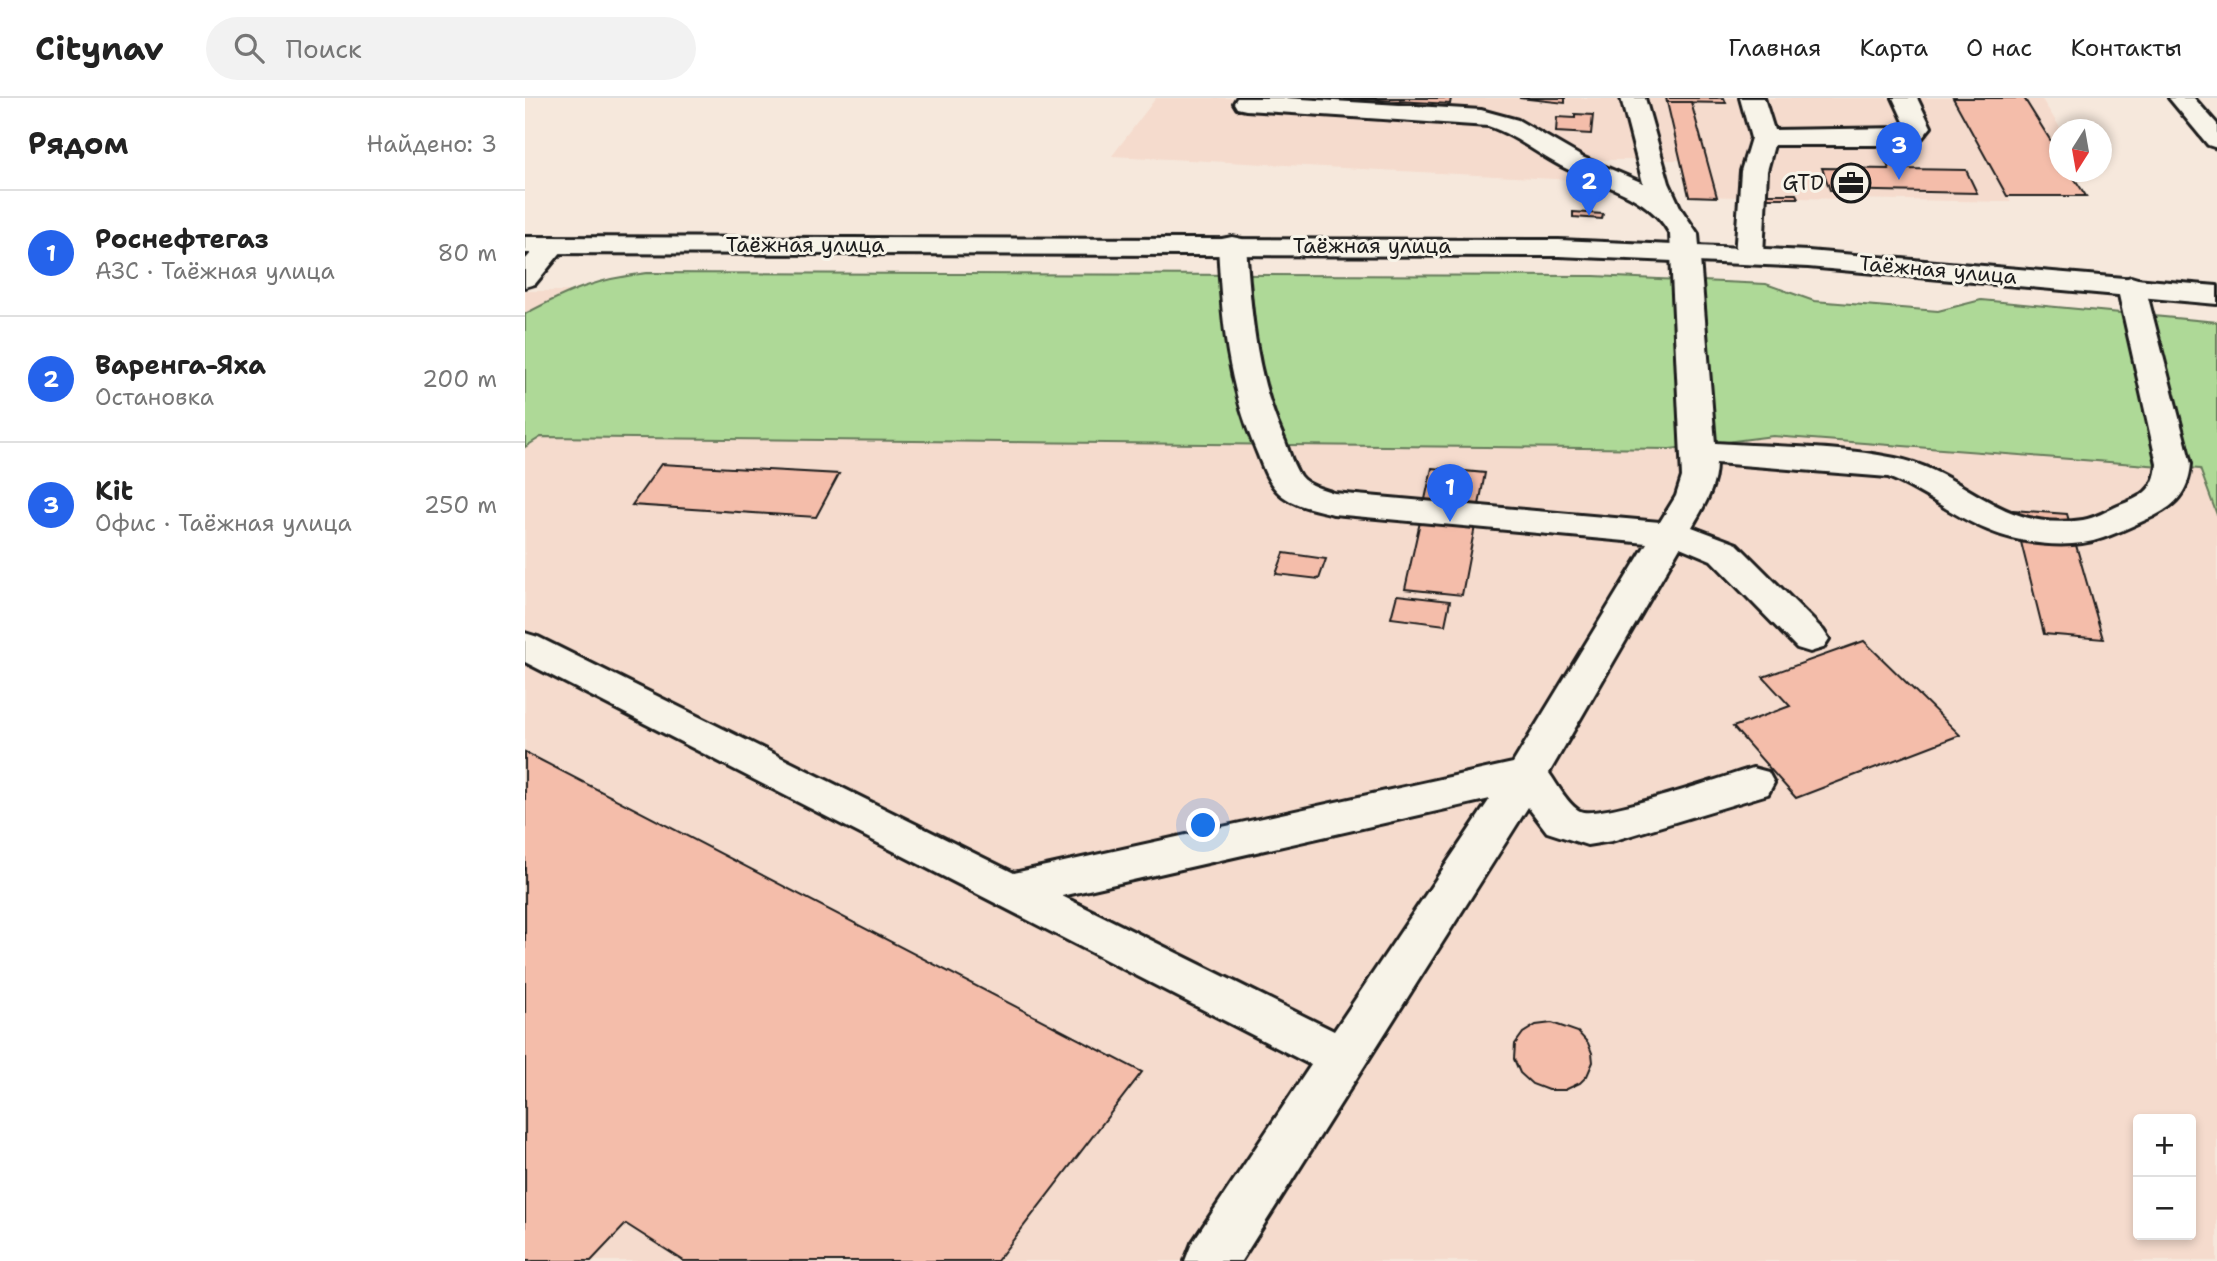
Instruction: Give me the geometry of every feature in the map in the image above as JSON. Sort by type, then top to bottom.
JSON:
[{"type":"main road","points":[[1211,1261],[1527,775],[1693,496],[1699,477],[1699,452],[1686,252],[1681,227],[1668,210],[1656,183],[1633,98]]},
{"type":"main road","points":[[1749,256],[1753,171],[1764,138],[1752,98]]},
{"type":"main road","points":[[1764,138],[1898,137],[1913,133],[1919,127],[1905,98]]},
{"type":"main road","points":[[2181,98],[2217,140]]},
{"type":"main road","points":[[1246,103],[1481,117],[1505,122],[1523,130],[1573,162],[1638,190],[1668,210]]},
{"type":"main road","points":[[525,278],[539,245]]},
{"type":"main road","name":"Таёжная улица","points":[[539,245],[1468,246],[1686,252],[2217,295]]},
{"type":"main road","points":[[1232,245],[1238,340],[1245,380],[1258,419],[1289,484],[1309,496],[1333,503],[1671,534],[1696,539],[1724,552],[1810,639]]},
{"type":"main road","points":[[1699,452],[1866,463],[1896,468],[2012,526],[2037,530],[2091,530],[2156,503],[2166,492],[2173,477],[2174,464],[2131,286]]},
{"type":"main road","points":[[525,646],[1342,1058]]},
{"type":"main road","points":[[1527,775],[1562,821],[1587,830],[1753,783]]},
{"type":"main road","points":[[1010,891],[1527,775]]},
{"type":"shaded area","points":[[1156,98],[2041,98],[2055,119],[2049,119],[2049,182],[2077,182],[2086,196],[2008,196],[2011,202],[1689,196],[1680,160],[1597,160],[1594,181],[1112,156]]},
{"type":"shaded area","points":[[525,291],[1306,293],[2217,360],[2217,1261],[525,1261]]},
{"type":"green space","points":[[647,273],[1594,276],[1766,284],[1814,301],[1938,311],[1981,300],[2217,322],[2217,515],[2200,469],[1773,436],[1670,449],[541,437],[525,447],[525,314],[584,287]]},
{"type":"building","points":[[1344,98],[1451,98],[1450,104]]},
{"type":"building","points":[[1519,98],[1565,98],[1565,103]]},
{"type":"building","points":[[1666,98],[1724,98],[1726,103],[1667,102]]},
{"type":"building","points":[[1953,98],[2024,98],[2049,138],[2049,182],[2077,182],[2086,196],[2007,196]]},
{"type":"building","points":[[1667,102],[1691,102],[1717,197],[1689,196]]},
{"type":"building","points":[[1575,114],[1593,115],[1591,134],[1556,132],[1557,117],[1575,118]]},
{"type":"building","points":[[1885,159],[1901,159],[1905,169],[1966,170],[1977,193],[1830,190],[1822,168],[1889,169]]},
{"type":"building","points":[[1766,194],[1796,194],[1798,198],[1767,198]]},
{"type":"building","points":[[1573,212],[1603,214],[1602,219],[1573,217]]},
{"type":"building","points":[[661,464],[839,474],[816,517],[632,505]]},
{"type":"building","points":[[1432,468],[1485,473],[1462,595],[1405,589]]},
{"type":"building","points":[[2013,510],[2067,514],[2103,639],[2044,634]]},
{"type":"building","points":[[1284,553],[1326,559],[1319,579],[1276,574]]},
{"type":"building","points":[[1397,595],[1450,601],[1445,625],[1391,618]]},
{"type":"building","points":[[1864,641],[1960,735],[1796,798],[1733,727],[1790,706],[1763,677]]},
{"type":"building","points":[[525,752],[1142,1072],[997,1261],[684,1261],[626,1224],[591,1261],[525,1261]]},
{"type":"building","points":[[1552,1023],[1578,1032],[1588,1043],[1592,1053],[1593,1062],[1587,1076],[1580,1083],[1565,1090],[1548,1090],[1532,1084],[1520,1073],[1514,1059],[1515,1044],[1523,1033],[1536,1025]]},
{"type":"place","name":"Kit","points":[[1899,180]]},
{"type":"place","name":"GTD","points":[[1851,183]]},
{"type":"place","name":"Варенга-Яха","points":[[1589,216]]},
{"type":"place","name":"Роснефтегаз","points":[[1450,522]]}]
